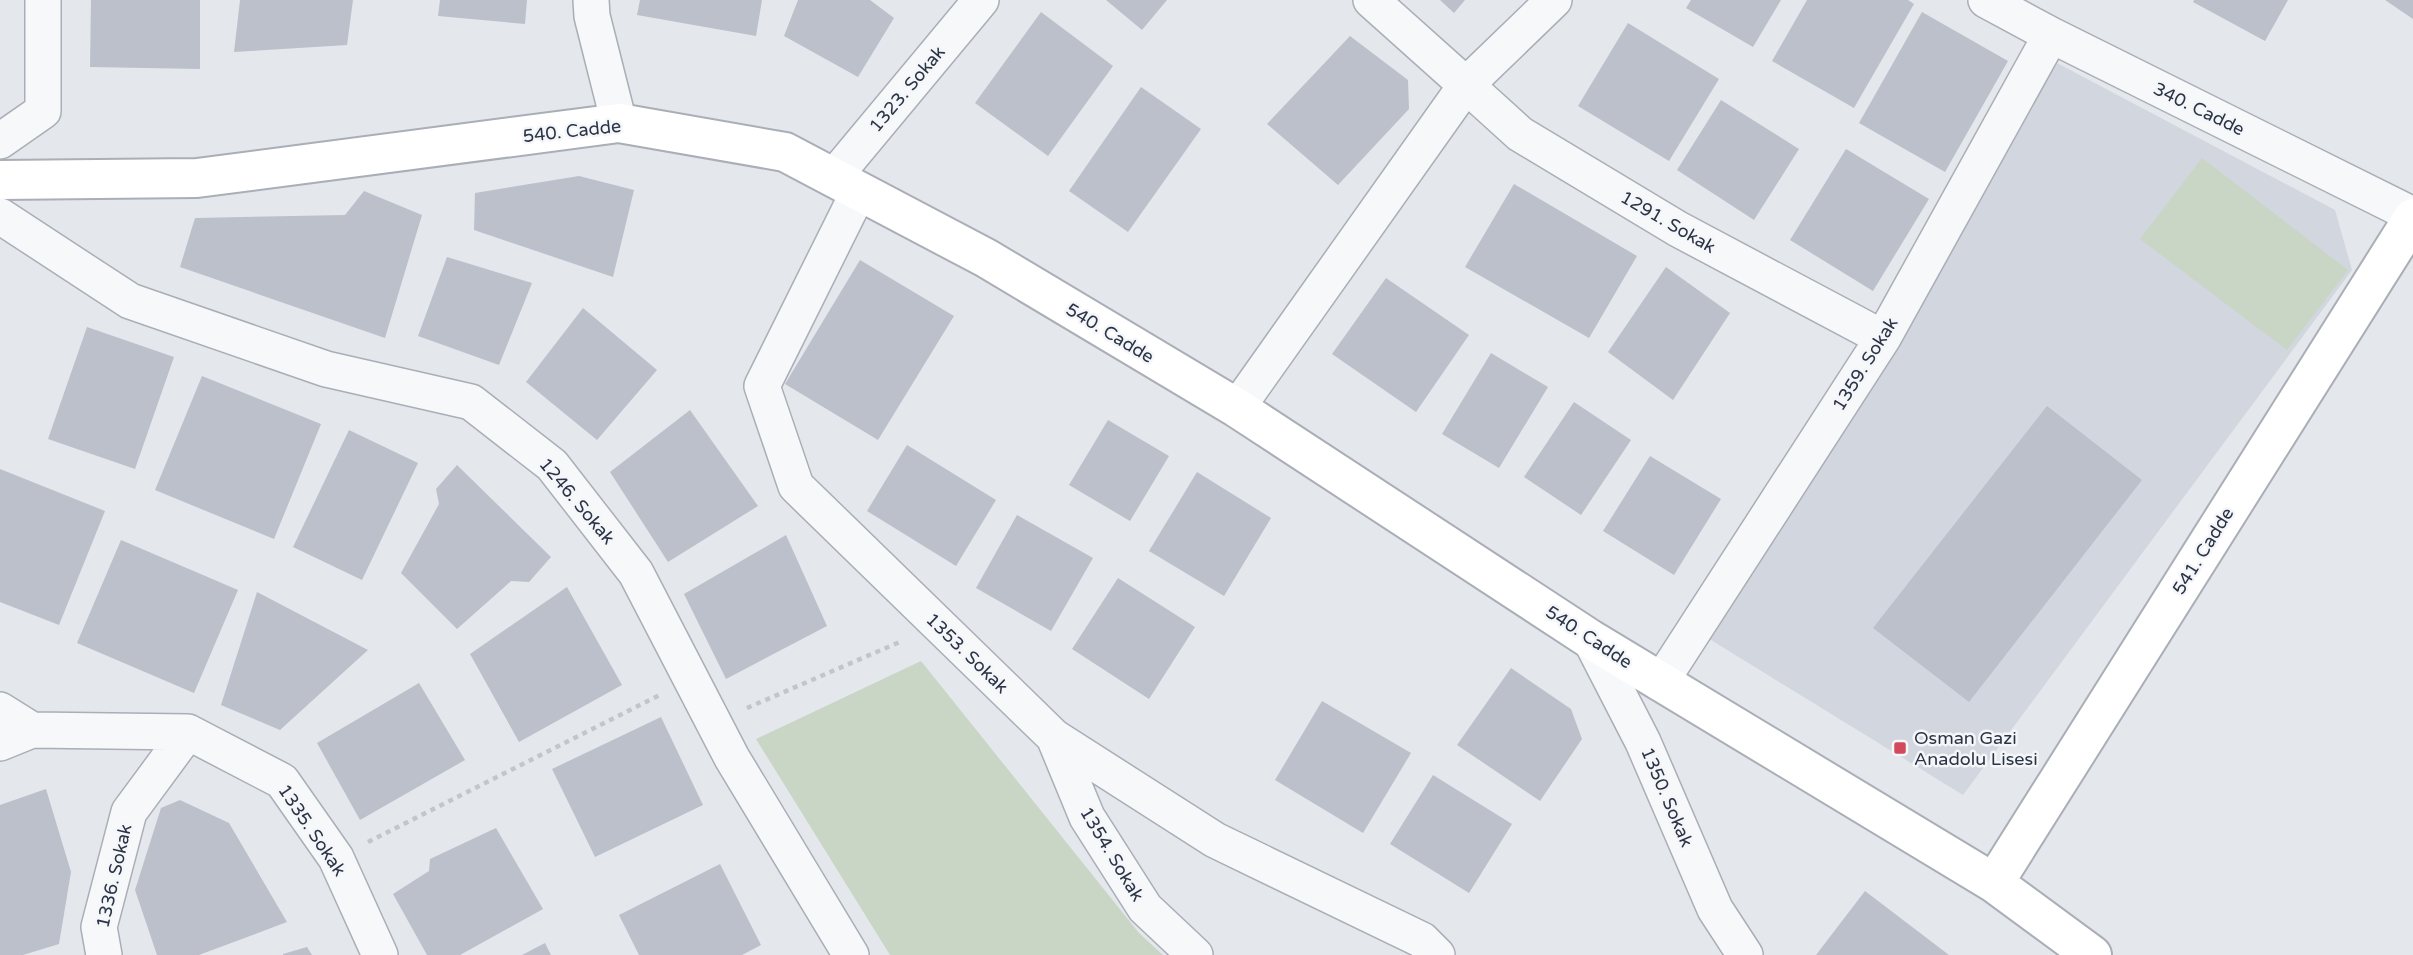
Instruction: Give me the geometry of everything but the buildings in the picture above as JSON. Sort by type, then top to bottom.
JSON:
[{"type":"street","points":[[0,141],[43,111],[43,0]]},
{"type":"street","points":[[591,0],[592,16],[619,123]]},
{"type":"street","name":"1323. Sokak","points":[[846,185],[981,0]]},
{"type":"street","name":"1291. Sokak","points":[[1371,0],[1520,134],[1678,229],[1883,338]]},
{"type":"street","points":[[1237,408],[1466,85],[1554,0]]},
{"type":"street","name":"340. Cadde","points":[[1986,0],[2036,19],[2413,217]]},
{"type":"street","name":"1359. Sokak","points":[[1660,683],[1883,338],[2036,19]]},
{"type":"street","name":"540. Cadde","points":[[0,180],[197,178],[619,123],[785,152],[986,258],[1237,408],[1660,683],[1993,883],[2092,955]]},
{"type":"street","name":"1353. Sokak","points":[[846,185],[762,387],[796,486],[1054,737],[1215,840],[1422,940],[1437,955]]},
{"type":"street","name":"1246. Sokak","points":[[0,216],[130,301],[326,369],[471,402],[552,466],[636,573],[714,722],[812,895],[850,955]]},
{"type":"street","name":"541. Cadde","points":[[1993,883],[2413,217]]},
{"type":"street","name":"1350. Sokak","points":[[1590,639],[1643,742],[1715,909],[1745,955]]},
{"type":"street","points":[[0,710],[32,730]]},
{"type":"street","name":"1335. Sokak","points":[[0,743],[32,730],[188,732],[282,781],[336,858],[380,955]]},
{"type":"street","name":"1336. Sokak","points":[[104,955],[99,927],[129,812],[188,732]]},
{"type":"street","name":"1354. Sokak","points":[[1054,737],[1087,817],[1144,908],[1195,955]]},
{"type":"path","points":[[714,722],[939,625]]},
{"type":"path","points":[[336,858],[692,679]]},
{"type":"shaded area","points":[[2057,63],[2335,210],[2352,270],[1963,795],[1703,635]]},
{"type":"green space","points":[[2202,158],[2348,270],[2287,350],[2140,239]]},
{"type":"green space","points":[[921,661],[1139,933],[1163,955],[890,955],[756,739]]},
{"type":"place","name":"Osman Gazi Anadolu Lisesi","points":[[1900,748]]}]
